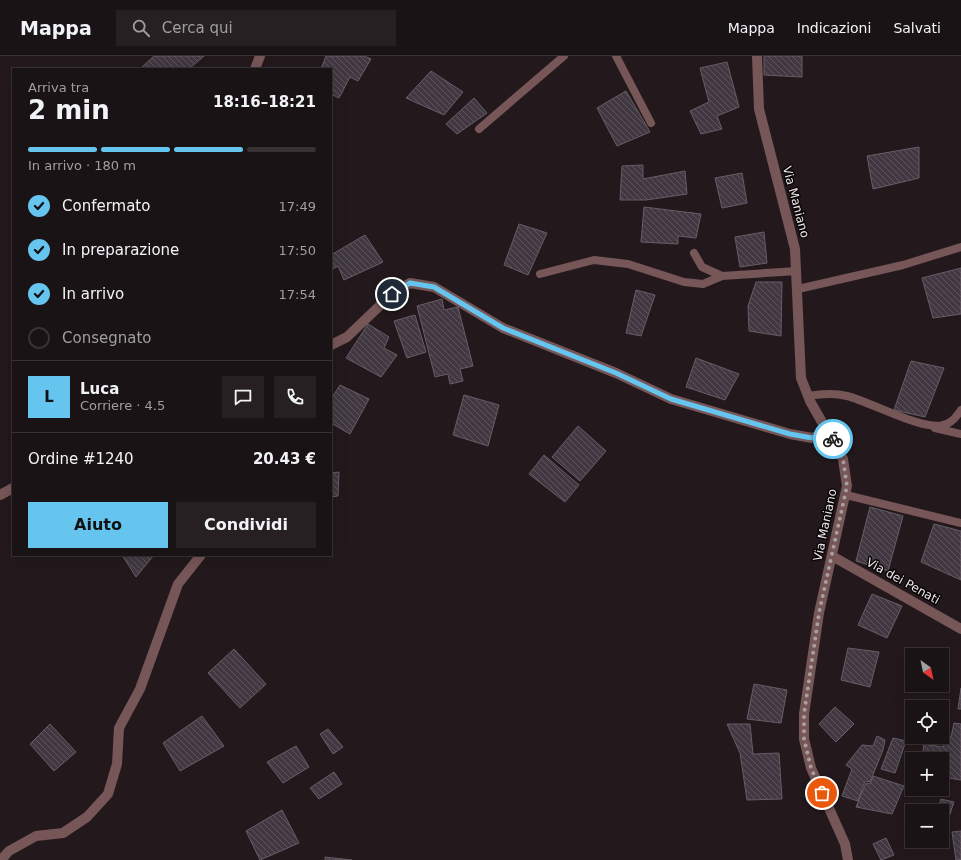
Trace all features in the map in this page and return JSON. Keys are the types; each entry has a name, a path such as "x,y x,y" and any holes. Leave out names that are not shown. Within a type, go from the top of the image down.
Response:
{"street":[{"path":"255,68 260,56"},
{"name":"Via Maniano","path":"757,56 759,109 795,249 801,378 808,396 829,431 843,459 847,486 819,613 804,714 804,739 811,768 845,844 848,860"},
{"path":"332,345 347,338 392,294 410,283 434,287 503,328 616,373 671,399 790,434 812,438 829,431"},
{"path":"0,496 12,489"},
{"path":"1,860 9,851 36,836 63,833 87,817 108,794 117,764 119,728 140,689 178,584 200,556"},
{"name":"Via dei Penati","path":"832,556 961,629"}],"lane":[{"path":"479,129 564,56"},
{"path":"616,56 651,123"},
{"path":"798,289 903,265 961,247"},
{"path":"694,253 702,267 722,276"},
{"path":"540,274 594,260 628,264 684,282 703,284 722,276 797,271"},
{"path":"808,396 819,394 847,396 926,426 961,434"},
{"path":"926,426 943,426 955,419 961,410"},
{"path":"846,494 961,523"}],"building":[{"path":"154,56 204,56 190,68 141,68"},
{"path":"326,56 364,56 371,59 358,81 350,77 339,98 332,94 332,68 321,68"},
{"path":"764,56 802,56 802,77 764,75"},
{"path":"727,62 739,107 717,116 722,129 701,134 690,111 709,102 700,68"},
{"path":"431,71 463,92 444,115 406,98"},
{"path":"626,91 650,132 617,146 597,108"},
{"path":"474,98 487,113 457,134 446,124"},
{"path":"919,147 919,178 873,189 867,156"},
{"path":"643,165 643,179 685,171 687,194 646,200 620,200 622,166"},
{"path":"742,173 747,203 722,208 715,178"},
{"path":"644,207 701,214 696,238 678,236 678,244 641,242"},
{"path":"519,224 547,233 528,275 504,265"},
{"path":"764,232 767,263 740,267 735,237"},
{"path":"365,235 383,262 344,280 338,266 332,269 332,254"},
{"path":"961,268 961,314 933,318 922,278"},
{"path":"756,282 782,282 781,336 749,331 748,306"},
{"path":"636,290 655,295 641,336 626,333"},
{"path":"442,299 444,310 458,307 473,366 460,369 463,381 450,384 448,374 435,377 417,306"},
{"path":"415,315 426,352 407,358 394,321"},
{"path":"368,324 389,337 384,348 397,355 381,377 346,358"},
{"path":"696,358 739,374 725,400 686,387"},
{"path":"911,361 944,368 925,417 894,410"},
{"path":"340,385 369,399 350,434 332,424 332,397"},
{"path":"464,395 499,405 488,446 453,435"},
{"path":"578,426 606,451 580,481 552,457"},
{"path":"544,455 579,485 565,502 529,474"},
{"path":"339,472 338,496 332,497 332,473"},
{"path":"870,507 903,516 888,571 856,561"},
{"path":"934,524 961,531 961,580 921,562"},
{"path":"123,556 153,556 136,577"},
{"path":"872,594 902,606 887,638 858,625"},
{"path":"848,648 879,652 870,687 841,680"},
{"path":"234,649 266,684 240,708 208,673"},
{"path":"754,684 787,690 781,723 747,719"},
{"path":"961,688 961,709 958,709"},
{"path":"835,707 854,724 836,742 819,724"},
{"path":"202,716 224,746 180,771 163,743"},
{"path":"954,723 961,724 961,780 949,778 949,752 923,752 924,744 943,747 944,744 949,744 949,737 951,737"},
{"path":"50,724 76,752 54,771 30,744"},
{"path":"727,724 750,724 753,754 779,753 782,799 747,800 740,753"},
{"path":"328,729 343,747 333,754 320,734"},
{"path":"877,736 885,740 883,750 870,782 865,781 858,801 842,796 852,769 846,765 862,745 873,746"},
{"path":"893,738 905,741 895,773 881,769"},
{"path":"296,746 309,767 283,783 267,762"},
{"path":"334,772 342,784 319,799 310,788"},
{"path":"873,776 904,786 892,814 856,807 866,783 870,784"},
{"path":"941,799 954,802 949,817 949,804 939,804"},
{"path":"282,810 299,843 260,860 246,831"},
{"path":"961,831 961,860 956,860 952,832"},
{"path":"886,838 894,855 881,860 873,844"},
{"path":"325,857 352,860 325,860"}],"way so far":[{"path":"822,793 811,768 804,739 804,714 819,613 847,486 843,459 833,439"}],"route":[{"path":"392,294 410,283 434,287 503,328 616,373 671,399 790,434 812,438 829,431 833,439"}]}
